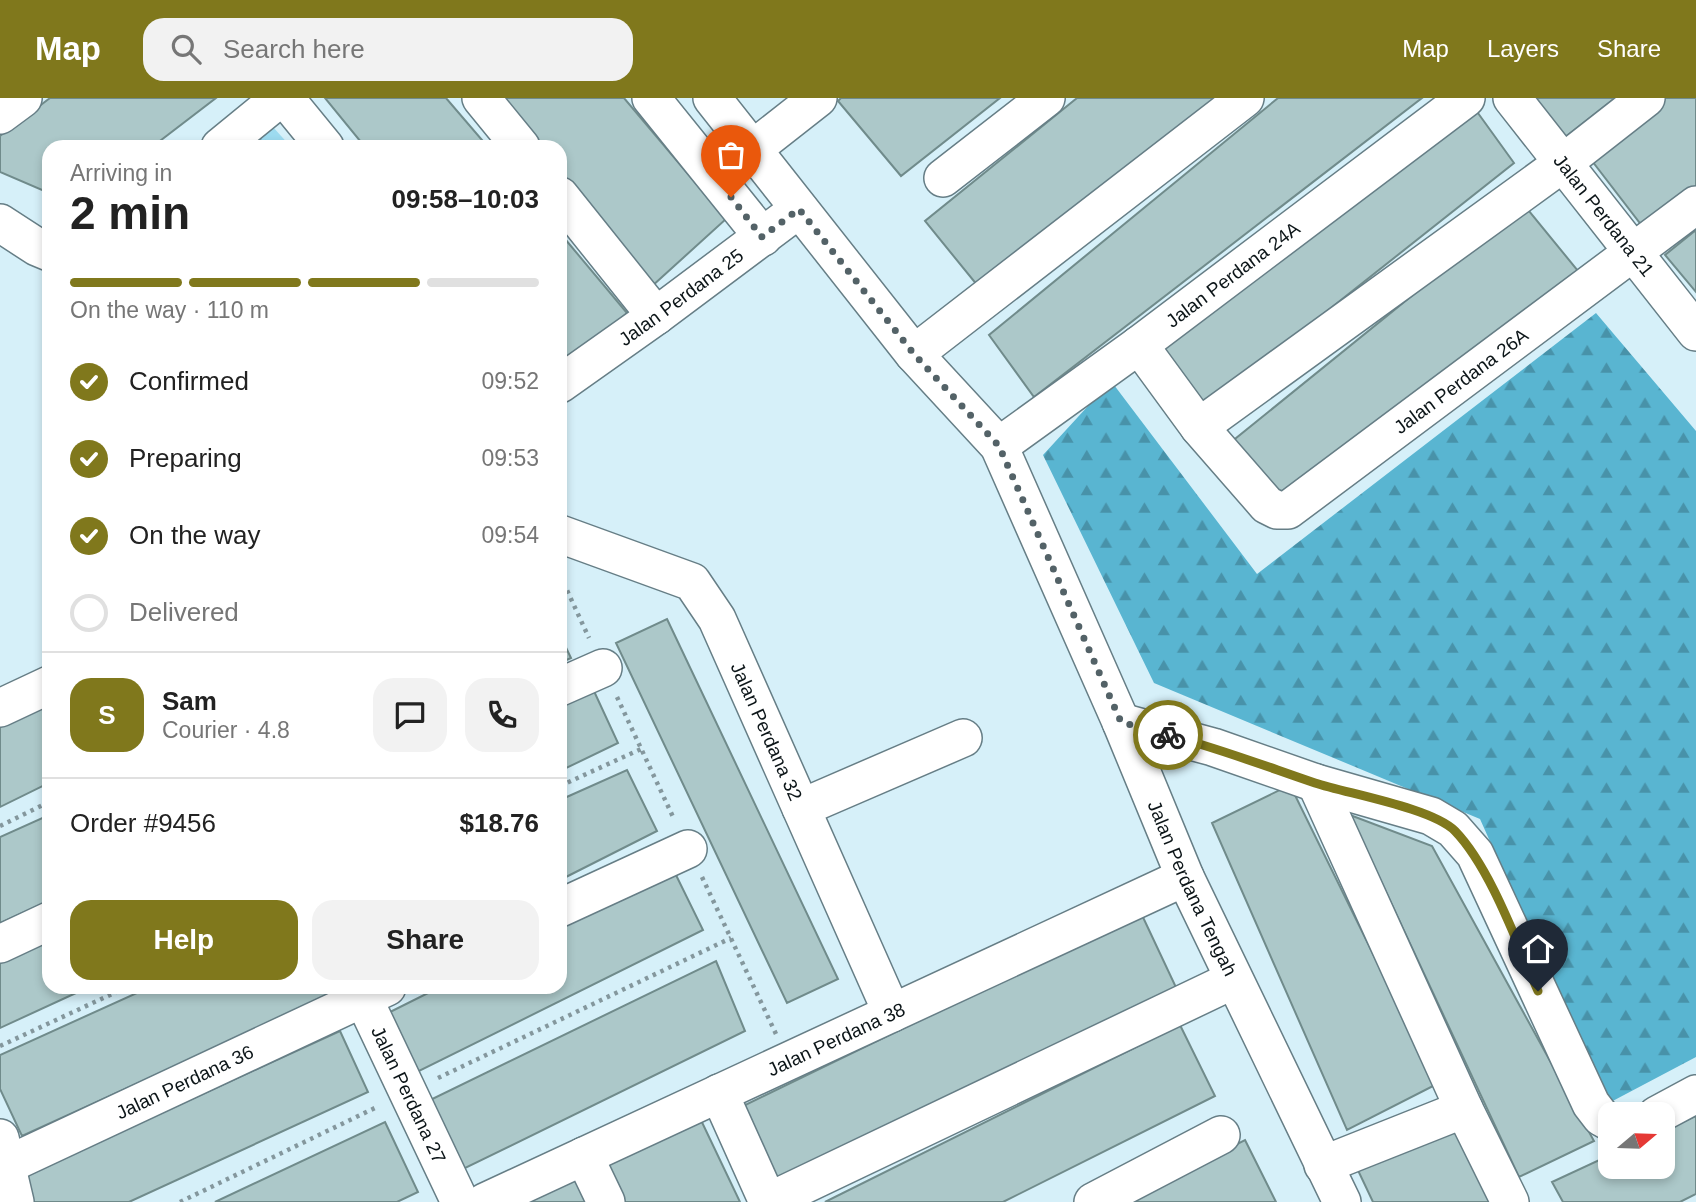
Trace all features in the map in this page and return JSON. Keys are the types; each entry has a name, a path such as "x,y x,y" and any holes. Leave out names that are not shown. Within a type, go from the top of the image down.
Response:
{"street":[{"path":"0,115 23,98"},
{"path":"229,140 280,98"},
{"path":"285,98 319,140"},
{"path":"481,98 515,140"},
{"path":"651,98 762,237"},
{"name":"Jalan Perdana Tengah","path":"712,98 914,354 999,446 1121,722 1185,877 1342,1202"},
{"path":"753,149 818,98"},
{"path":"943,178 1045,98"},
{"path":"914,354 1245,98"},
{"name":"Jalan Perdana 24A","path":"999,446 1139,345 1466,98"},
{"name":"Jalan Perdana 21","path":"1512,98 1695,328"},
{"path":"1139,345 1199,426 1563,163 1646,98"},
{"path":"567,205 656,316"},
{"name":"Jalan Perdana 26A","path":"1199,426 1267,505 1277,510 1288,510 1696,205"},
{"name":"Jalan Perdana 25","path":"567,379 799,209"},
{"path":"0,223 42,249"},
{"name":"Jalan Perdana 32","path":"567,537 692,582 717,619 892,1013"},
{"path":"567,684 603,668"},
{"path":"0,708 42,688"},
{"path":"1121,722 1213,747 1316,783 1431,816 1453,829 1475,854 1591,1104 1598,1112"},
{"path":"801,808 962,738"},
{"path":"1316,783 1464,1109 1510,1202"},
{"path":"567,905 688,849"},
{"name":"Jalan Perdana 38","path":"485,1202 1185,877"},
{"path":"0,944 42,924"},
{"path":"719,1093 768,1202 1233,980"},
{"name":"Jalan Perdana 36","path":"3,1152 363,994"},
{"name":"Jalan Perdana 27","path":"371,994 408,1093 460,1202"},
{"path":"1675,1105 1696,1094"},
{"path":"1324,1165 1464,1109"},
{"path":"1093,1202 1222,1135"},
{"path":"3,1152 15,1202"},
{"path":"584,1156 606,1202"}],"path":[{"path":"567,783 641,749"},
{"path":"0,826 42,805"},
{"path":"180,1202 730,938"},
{"path":"0,1046 112,994"}],"green space":[{"path":"273,127 285,140 256,140"},
{"path":"1596,313 1696,431 1696,1057 1606,1102 1480,819 1154,683 1043,455 1111,381 1257,574"}],"building":[{"path":"50,98 216,98 161,140 42,140 42,190 0,172 0,136"},
{"path":"325,98 446,98 482,140 359,140"},
{"path":"499,98 624,98 726,219 651,287 567,183 567,140 533,140"},
{"path":"841,98 1000,98 901,176 838,101"},
{"path":"1077,98 1227,98 982,291 925,221"},
{"path":"1278,98 1422,98 1034,397 989,335"},
{"path":"1534,98 1615,98 1564,138"},
{"path":"1664,98 1696,98 1696,191 1646,231 1589,157"},
{"path":"1470,102 1514,163 1202,410 1158,345"},
{"path":"1524,205 1583,277 1277,507 1230,443"},
{"path":"1696,230 1696,292 1665,255"},
{"path":"567,241 627,313 567,368"},
{"path":"667,619 838,979 787,1003 616,643"},
{"path":"593,689 618,743 567,768 567,701"},
{"path":"42,701 42,786 0,807 0,722"},
{"path":"627,770 657,831 567,876 567,797"},
{"path":"1290,785 1437,1084 1347,1130 1212,823"},
{"path":"1350,815 1432,846 1594,1141 1519,1177"},
{"path":"42,818 42,904 0,923 0,837"},
{"path":"674,871 703,930 413,1074 384,1015 426,994 567,994 567,924"},
{"path":"1141,913 1181,998 780,1193 739,1108"},
{"path":"42,937 42,994 74,994 0,1028 0,957"},
{"path":"716,961 745,1031 457,1172 422,1104"},
{"path":"135,994 329,996 22,1136 0,1089 0,1055"},
{"path":"1180,1025 1215,1096 1003,1202 825,1202"},
{"path":"340,1031 368,1092 129,1202 25,1202 15,1180"},
{"path":"699,1116 740,1202 621,1202 602,1162"},
{"path":"1696,1116 1696,1194 1680,1202 1563,1202 1552,1182 1598,1161 1598,1180 1675,1180 1675,1126"},
{"path":"1452,1121 1491,1202 1373,1202 1355,1164"},
{"path":"385,1122 418,1192 397,1202 215,1202"},
{"path":"1245,1140 1276,1202 1122,1202"},
{"path":"576,1165 593,1202 500,1202"}],"way so far":[{"path":"731,197 762,237 799,209 914,354 999,446 1121,722 1168,735"}],"route":[{"path":"1168,735 1213,747 1316,783 1431,816 1453,829 1475,854 1538,991"}]}
